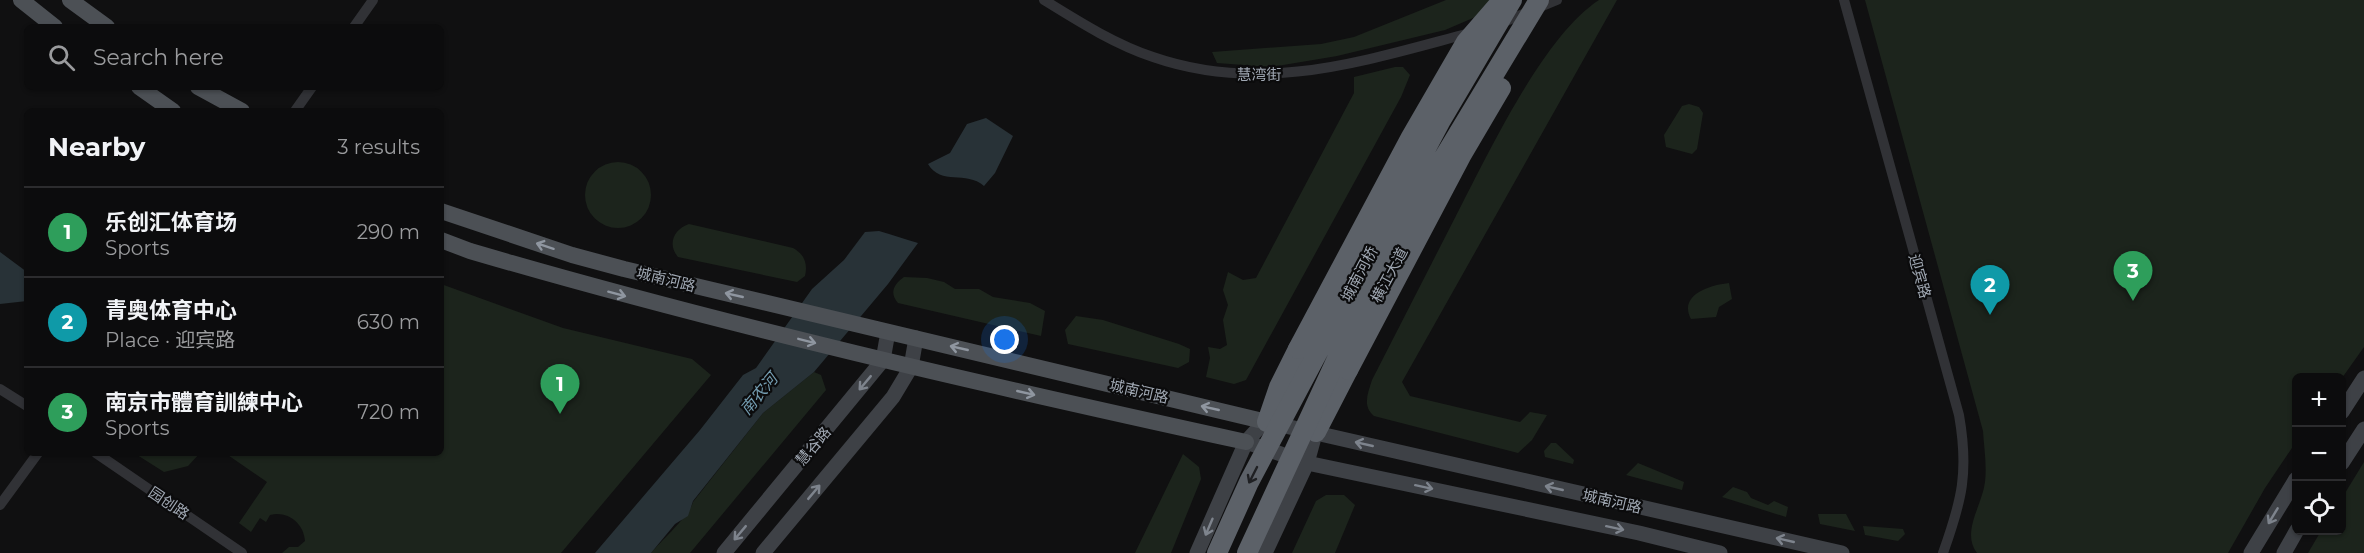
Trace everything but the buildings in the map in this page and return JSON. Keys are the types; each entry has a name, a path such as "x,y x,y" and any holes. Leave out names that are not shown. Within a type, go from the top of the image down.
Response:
{"highway":[{"path":"1266,422 1279,387 1298,349 1411,136 1466,42 1503,0"},
{"name":"城南河桥","path":"1217,553 1249,482 1440,122 1512,0"},
{"path":"1316,432 1461,156 1518,60 1540,3"},
{"name":"城南河桥","path":"1247,553 1355,320 1420,196 1540,3"}],"main road":[{"path":"21,0 51,24"},
{"path":"70,0 103,24"},
{"name":"横江大道","path":"1265,553 1307,463 1340,369 1401,252 1540,3"},
{"path":"1197,553 1246,442 1266,422 1288,390 1408,158 1484,30"},
{"path":"143,90 169,108"},
{"path":"204,90 236,108"},
{"name":"城南河路","path":"444,212 572,255 861,326 1266,422 1842,553"},
{"name":"城南河路","path":"444,241 470,251 598,288 911,367 1246,442 1307,463 1628,531 1720,553"},
{"path":"884,360 888,332"},
{"name":"慧谷路","path":"763,553 893,397 911,367 916,338"},
{"name":"慧谷路","path":"724,553 884,360"},
{"path":"2346,406 2364,378"},
{"path":"2346,457 2364,429"},
{"path":"2251,553 2295,481"},
{"path":"2284,553 2295,535"}],"street":[{"path":"356,24 373,0"},
{"name":"慧湾街","path":"1044,0 1090,28 1153,57 1228,74 1300,74 1342,66 1484,30 1540,3 1557,0"},
{"name":"迎宾路","path":"1844,0 1962,433 1963,487 1943,553"},
{"path":"297,108 310,90"},
{"path":"0,388 24,404"},
{"path":"0,505 36,456"},
{"name":"园创路","path":"100,456 242,553"}],"shaded area":[{"path":"1446,0 1515,0 1445,30 1337,56 1271,67 1217,63 1212,52 1321,44 1354,37"},
{"path":"1599,0 1617,0 1402,382 1410,396 1520,422 1530,412 1547,415 1532,440 1518,453 1374,416 1367,404 1372,380 1504,123 1559,38 1579,16"},
{"path":"1865,0 2364,0 2364,347 2346,373 2292,373 2292,448 2265,488 2228,553 1977,553 1971,536 1985,482 1983,431"},
{"path":"1403,67 1410,75 1401,97 1246,380 1234,384 1206,377 1210,358 1208,347 1220,349 1227,345 1223,320 1228,305 1223,290 1228,272 1243,280 1256,278 1354,93 1354,77"},
{"path":"1689,104 1699,107 1703,113 1697,149 1692,154 1666,147 1664,135 1682,106"},
{"path":"618,162 630,165 641,172 648,183 651,195 648,207 641,218 630,225 618,228 606,225 595,218 588,207 585,195 588,183 595,172 606,165"},
{"path":"689,224 793,248 804,259 805,276 797,282 678,257 673,247 674,238 679,229"},
{"path":"904,277 927,278 944,282 955,289 979,289 993,297 1030,303 1045,311 1041,336 898,303 893,292"},
{"path":"1729,283 1732,299 1719,307 1716,317 1691,319 1688,311 1692,298 1705,289"},
{"path":"444,285 563,328 692,359 711,375 561,553 282,553 289,547 298,547 305,541 302,529 294,519 282,514 270,515 266,522 260,518 251,532 239,523 267,482 229,456 444,456"},
{"path":"1076,316 1103,320 1179,344 1190,349 1189,362 1178,368 1068,344 1065,330"},
{"path":"814,372 821,375 826,390 690,553 651,553 681,520 763,413"},
{"path":"1551,443 1556,443 1574,460 1573,464 1545,457 1544,451"},
{"path":"1183,454 1199,467 1201,479 1171,553 1135,553"},
{"path":"139,456 197,456 188,466 164,472"},
{"path":"2364,462 2364,553 2308,553 2319,535 2346,535 2346,491"},
{"path":"1638,463 1684,482 1682,490 1626,475"},
{"path":"1733,487 1747,492 1751,498 1768,505 1774,501 1788,507 1786,517 1722,497"},
{"path":"1326,495 1344,495 1355,505 1335,553 1292,553 1316,501"},
{"path":"1818,514 1846,514 1855,531 1820,524"},
{"path":"1863,526 1903,529 1905,534 1898,541 1865,535"}],"water":[{"path":"986,118 1013,136 995,173 984,186 977,181 933,171 928,164 950,153 967,124"},
{"name":"南农河","path":"879,231 918,243 888,284 814,372 763,413 693,501 688,516 675,524 651,553 595,553 700,430 743,375 756,368 812,289 844,260 865,232"},
{"path":"0,252 24,270 24,301 0,304"}],"place":[{"name":"南京市體育訓練中心","path":"2133,301"},
{"name":"青奥体育中心","path":"1990,315"},
{"name":"乐创汇体育场","path":"560,414"}]}
